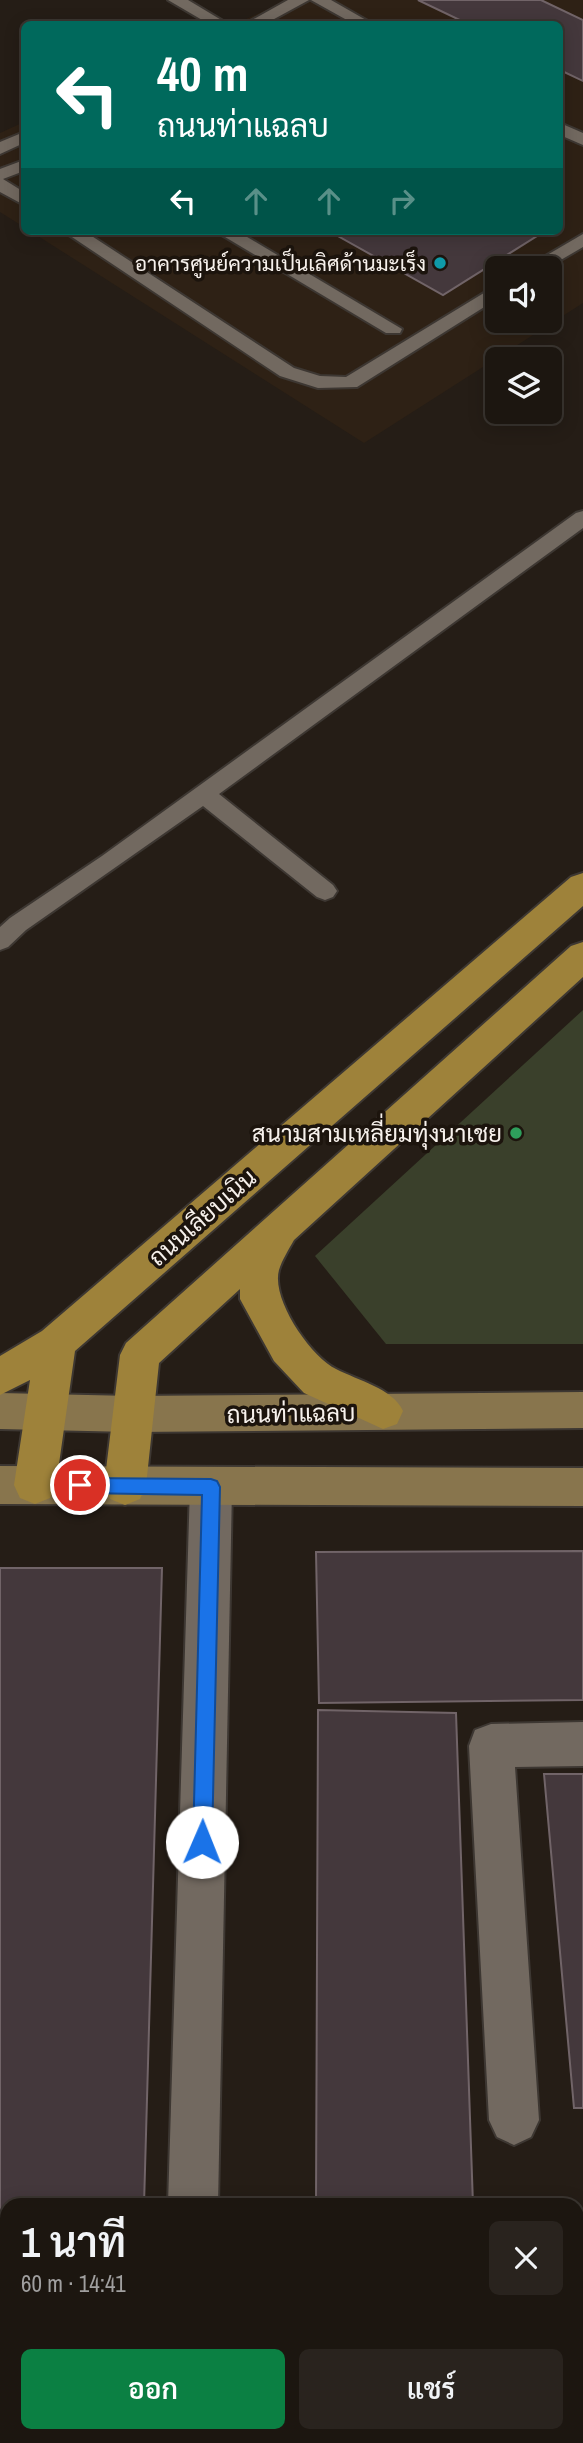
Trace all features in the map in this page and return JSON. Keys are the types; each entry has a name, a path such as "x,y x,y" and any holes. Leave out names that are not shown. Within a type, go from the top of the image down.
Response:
{"main road":[{"name":"ถนนเลียบเนิน","path":"0,1377 56,1343 583,886"},
{"path":"125,1486 131,1414 140,1354 583,956"},
{"path":"282,1226 258,1270 260,1299 288,1349 318,1380 383,1411"},
{"path":"56,1343 46,1412 18,1485 583,1487"},
{"name":"ถนนท่าแฉลบ","path":"0,1411 131,1414 583,1410"}],"street":[{"path":"193,2198 211,1487"},
{"path":"514,2120 491,1746 583,1744"}],"lane":[{"path":"176,0 214,21"},
{"path":"259,21 301,0"},
{"path":"319,0 359,21"},
{"path":"563,130 583,140"},
{"path":"0,149 21,138"},
{"path":"0,176 21,166"},
{"path":"0,184 21,198"},
{"path":"78,235 287,372 318,382 350,383 485,299"},
{"path":"231,235 393,329"},
{"path":"554,256 583,239"},
{"path":"0,941 18,924 110,862 583,518"},
{"path":"202,793 325,891"}],"shaded area":[{"path":"288,0 583,0 583,303 562,316 562,256 485,256 485,333 536,333 514,347 485,347 485,366 364,443 36,235 563,235 563,21 242,21"},
{"path":"21,123 21,225 0,212 0,133"}],"green space":[{"name":"สนามสามเหลี่ยมทุ่งนาเชย","path":"583,1010 583,1344 386,1344 315,1256"}],"building":[{"path":"418,0 541,0 583,20 583,81 563,71 563,21 462,21"},
{"name":"อาคารศูนย์ความเป็นเลิศด้านมะเร็ง","path":"336,235 539,235 505,256 485,256 485,269 443,295"},
{"path":"583,1551 583,1700 319,1703 316,1552"},
{"path":"0,1568 162,1568 144,2198 0,2198"},
{"path":"318,1710 456,1713 473,2198 316,2198"},
{"path":"544,1774 583,1774 583,2108 574,2108"}],"place":[{"name":"อาคารศูนย์ความเป็นเลิศด้านมะเร็ง","path":"440,263"},
{"name":"สนามสามเหลี่ยมทุ่งนาเชย","path":"516,1133"}],"route":[{"path":"80,1485 211,1487 202,1842"}]}
